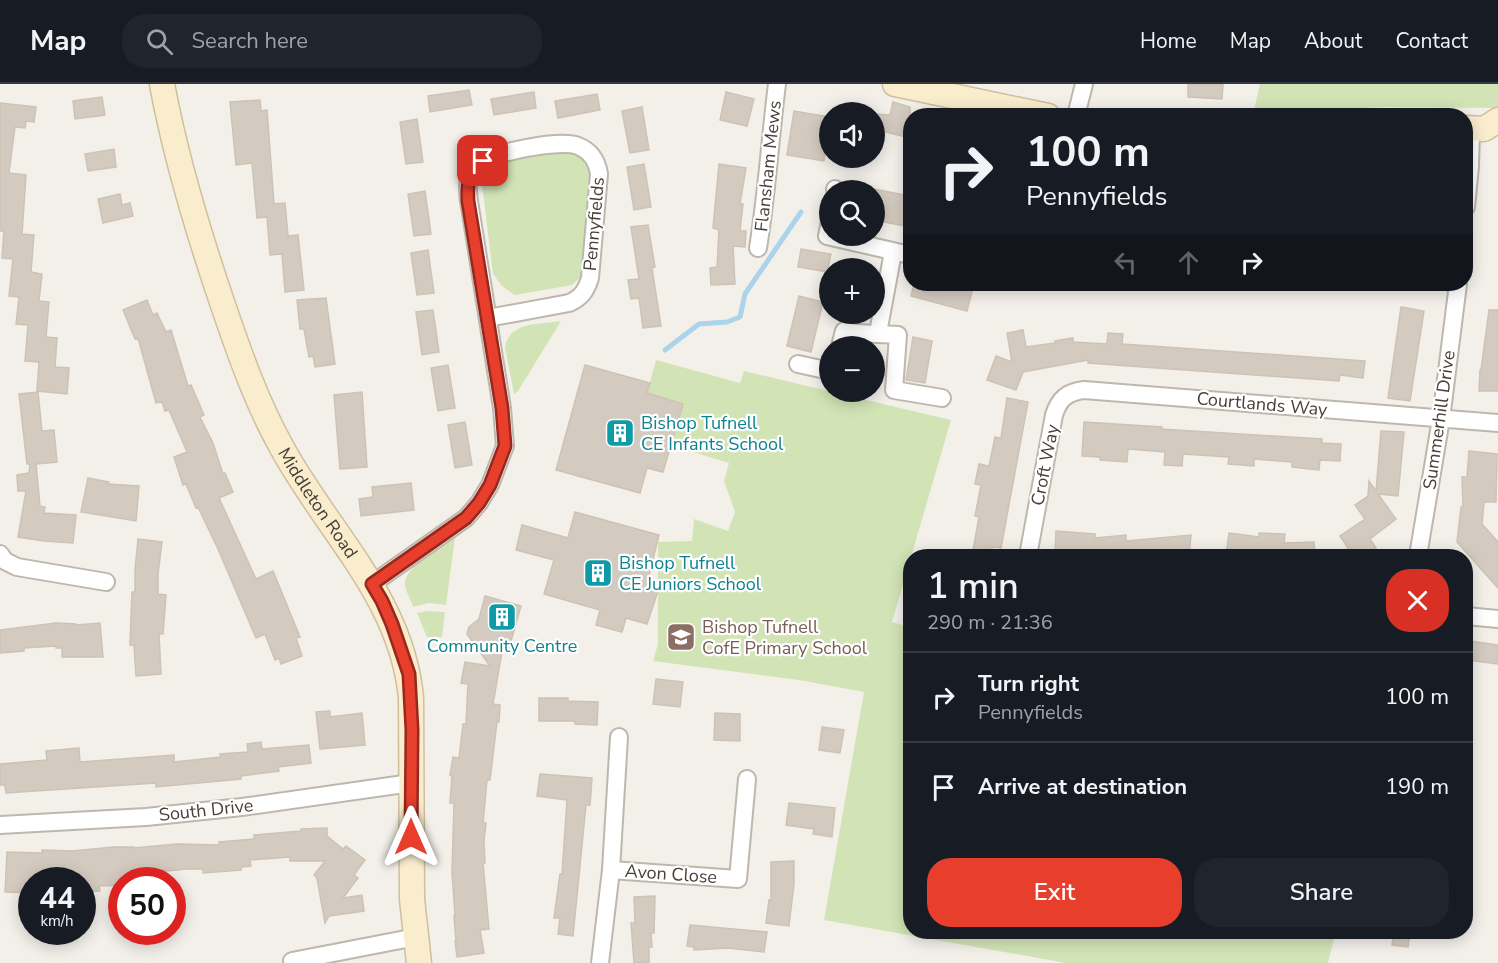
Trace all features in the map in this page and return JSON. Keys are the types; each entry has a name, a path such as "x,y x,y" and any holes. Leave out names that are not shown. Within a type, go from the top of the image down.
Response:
{"main road":[{"name":"Middleton Road","path":"162,84 182,170 208,263 254,391 281,447 382,601 409,674 412,730 412,899 419,963"},
{"path":"895,84 982,108"}],"street":[{"name":"Flansham Mews","path":"759,248 777,84"},
{"path":"1078,108 1084,84"},
{"path":"1473,157 1483,129"},
{"name":"Pennyfields","path":"372,584 466,518 490,485 505,446 488,318 468,201 467,187 470,175 483,161 494,155 566,143 576,144 585,149 597,163 600,174 590,278 586,289 579,299 569,303 488,318"},
{"path":"868,246 903,254"},
{"path":"878,333 893,252"},
{"name":"Summerhill Drive","path":"1419,549 1441,419 1457,291"},
{"path":"843,336 844,331 862,335 878,333 898,335 894,390 942,398"},
{"path":"798,364 819,369"},
{"name":"Courtlands Way","path":"1084,390 1498,423"},
{"name":"Croft Way","path":"1029,549 1058,404 1065,395 1084,390"},
{"path":"0,554 5,561 17,567 106,582"},
{"path":"1473,617 1498,619"},
{"path":"600,963 611,870 619,737"},
{"name":"Avon Close","path":"611,870 738,879 747,779"},
{"name":"South Drive","path":"0,825 146,817 242,807 411,783"},
{"path":"292,961 416,937"}],"green space":[{"path":"1260,84 1498,84 1498,108 1254,108"},
{"path":"567,150 586,158 592,171 585,267 580,278 572,285 515,295 502,286 493,274 482,184 491,165 500,160"},
{"path":"561,321 514,394 505,347 508,339 519,328"},
{"path":"656,360 740,383 744,371 819,389 819,402 875,402 951,420 913,549 903,549 903,584 892,622 903,625 903,934 824,920 864,692 799,680 653,661 658,644 658,542 692,541 694,519 728,531 735,512 724,481 729,463 670,445 682,404 647,393"},
{"path":"455,537 446,605 429,603 413,607 405,585 410,571 424,558"},
{"path":"445,612 442,637 427,637 417,613"},
{"path":"931,939 1334,939 1328,963 1066,963"}],"building":[{"path":"1188,84 1223,84 1222,99 1188,97"},
{"path":"469,90 472,105 430,112 428,96"},
{"path":"534,92 536,108 494,115 491,99"},
{"path":"726,92 754,99 747,126 720,120"},
{"path":"597,94 600,110 558,118 555,101"},
{"path":"102,97 105,115 75,119 73,101"},
{"path":"260,100 261,111 267,110 274,204 285,203 288,236 298,235 304,290 285,292 282,254 270,255 267,217 257,218 252,163 236,165 230,102"},
{"path":"893,102 910,107 903,108 903,136 885,132 885,115 890,115"},
{"path":"0,103 36,107 34,122 26,121 25,128 15,127 9,173 26,175 22,234 34,235 31,272 42,274 39,301 49,302 46,337 57,338 55,367 69,368 67,394 37,391 39,362 25,361 28,325 16,324 19,297 9,296 13,259 2,258 4,231 0,231"},
{"path":"642,107 649,150 630,153 622,111"},
{"path":"794,111 819,115 819,160 787,155"},
{"path":"417,119 423,162 406,164 400,122"},
{"path":"114,149 116,167 88,171 85,154"},
{"path":"644,164 651,207 634,210 627,167"},
{"path":"719,164 746,168 740,204 743,204 740,231 746,231 745,247 733,246 735,284 711,285 710,268 717,267 719,230 713,228"},
{"path":"425,191 431,234 414,236 408,194"},
{"path":"885,191 903,195 903,226 885,222"},
{"path":"120,194 122,205 130,203 133,216 103,223 98,199"},
{"path":"648,225 661,326 643,328 639,298 631,299 628,280 639,279 631,227"},
{"path":"801,249 831,254 830,258 819,258 819,271 798,267"},
{"path":"428,250 434,293 417,295 411,253"},
{"path":"912,291 972,291 967,311 911,296"},
{"path":"799,296 819,301 819,319 811,352 787,346"},
{"path":"326,298 335,364 315,367 313,356 309,357 304,329 300,329 297,300"},
{"path":"147,300 153,315 157,313 166,332 171,330 188,386 191,385 204,415 200,417 213,443 223,474 225,473 233,492 219,498 256,579 273,571 300,637 296,638 302,656 281,664 279,658 275,660 265,634 256,638 198,507 196,508 186,484 183,485 174,457 187,452 169,410 165,411 162,402 156,403 138,338 135,339 123,310"},
{"path":"1401,307 1424,311 1410,401 1388,398"},
{"path":"433,310 439,352 422,355 416,312"},
{"path":"1489,310 1498,310 1498,391 1479,391 1480,370"},
{"path":"1023,330 1026,347 1073,338 1073,342 1107,344 1108,333 1123,334 1122,344 1365,361 1363,378 1340,375 1339,381 1088,363 1088,360 1023,372 1016,390 987,380 996,356 1012,362 1007,333"},
{"path":"913,337 932,341 925,383 906,380"},
{"path":"448,365 455,408 438,411 431,368"},
{"name":"Bishop Tufnell CE Infants School","path":"585,365 650,383 647,393 683,404 663,472 647,468 640,493 556,470"},
{"path":"38,392 42,431 54,430 57,462 36,464 40,506 45,507 44,513 76,515 73,543 18,537 26,491 18,491 17,475 29,473 30,464 27,464 19,394"},
{"path":"362,392 367,467 340,469 334,395"},
{"path":"1007,398 1028,402 1001,548 973,549 979,517 975,516 981,485 975,484 979,464 989,466 995,437 1001,438"},
{"path":"465,422 472,465 455,468 448,425"},
{"path":"1084,422 1322,439 1322,443 1341,444 1340,461 1320,460 1319,470 1292,467 1292,462 1254,459 1254,466 1228,464 1229,457 1183,454 1182,466 1164,465 1165,452 1128,449 1127,462 1100,460 1100,457 1082,456"},
{"path":"1381,431 1404,432 1398,496 1378,494 1396,519 1370,539 1376,548 1348,549 1340,536 1365,519 1355,505 1368,496 1369,481 1376,491"},
{"path":"1469,451 1497,454 1496,502 1484,502 1482,524 1498,542 1498,588 1473,560 1473,549 1463,549 1457,542 1461,507 1463,507 1462,477 1467,477"},
{"path":"88,478 109,482 108,484 139,486 136,521 81,512"},
{"path":"411,483 414,510 361,516 359,499 373,497 372,487"},
{"name":"Bishop Tufnell CE Juniors School","path":"575,512 659,535 646,588 658,591 647,624 626,618 622,632 596,625 600,610 544,594 554,560 516,550 522,525 568,538"},
{"path":"1056,531 1095,534 1095,538 1126,535 1126,541 1191,535 1190,549 1055,549"},
{"path":"1229,533 1259,537 1259,533 1285,534 1284,543 1314,542 1314,549 1227,549"},
{"path":"138,539 162,542 158,594 166,595 163,634 159,634 161,674 136,676 134,645 130,645 132,592 135,592"},
{"path":"485,596 521,606 509,648 503,646 493,704 500,705 499,722 497,722 490,780 487,780 483,823 486,823 485,863 483,863 489,929 480,930 484,953 457,957 452,872 454,803 450,803 452,776 450,775 453,757 459,758 463,724 466,724 468,684 461,683 465,662 490,666 467,634 469,627 479,619"},
{"path":"56,623 76,625 100,623 103,657 62,657 62,648 56,648 56,646 24,648 24,651 0,653 0,630"},
{"path":"1473,641 1498,645 1498,664 1473,661"},
{"path":"656,679 683,682 680,707 653,704"},
{"path":"539,698 568,698 568,701 598,702 597,725 575,724 575,721 539,721"},
{"path":"330,711 330,717 362,713 365,745 320,749 316,712"},
{"path":"715,713 740,714 740,741 714,740"},
{"path":"822,727 844,730 840,753 819,750"},
{"path":"261,742 262,749 309,745 311,763 278,767 279,771 241,776 241,779 156,787 156,783 6,793 5,785 0,785 0,764 47,760 46,751 79,748 80,762 174,755 174,762 248,752 247,744"},
{"path":"540,774 592,778 590,805 586,805 573,936 558,934 560,918 554,918 560,874 562,874 567,800 537,796"},
{"path":"789,803 835,808 832,837 813,834 814,829 786,825"},
{"path":"327,828 327,836 343,849 346,846 365,860 354,875 358,878 343,898 362,895 364,911 329,916 325,923 317,878 314,875 325,861 290,861 290,857 250,860 251,866 241,867 241,870 203,873 203,869 186,869 186,867 108,867 108,886 99,886 100,891 96,891 96,867 18,867 18,892 5,892 7,852 42,853 42,850 72,851 177,844 219,845 219,842 254,839 254,835 301,831 301,829"},
{"path":"794,861 789,926 766,923 769,900 771,901 771,862"},
{"path":"655,896 654,933 651,933 652,947 649,947 649,963 634,963 631,923 635,923 634,897"},
{"path":"690,925 767,932 764,952 728,948 694,950 694,947 687,946"},
{"path":"1393,939 1409,939 1408,947 1392,945"}],"waterway":[{"path":"665,350 699,324 727,322 740,317 745,294 801,212"}],"place":[{"name":"Bishop Tufnell CE Infants School","path":"620,433"},
{"name":"Bishop Tufnell CE Juniors School","path":"598,573"},
{"name":"Community Centre","path":"502,617"},
{"name":"Bishop Tufnell CofE Primary School","path":"681,637"}],"route":[{"path":"411,837 412,730 409,674 392,624 372,584 466,518 490,485 505,446 502,408 468,201 467,187 470,175 483,161"}]}
